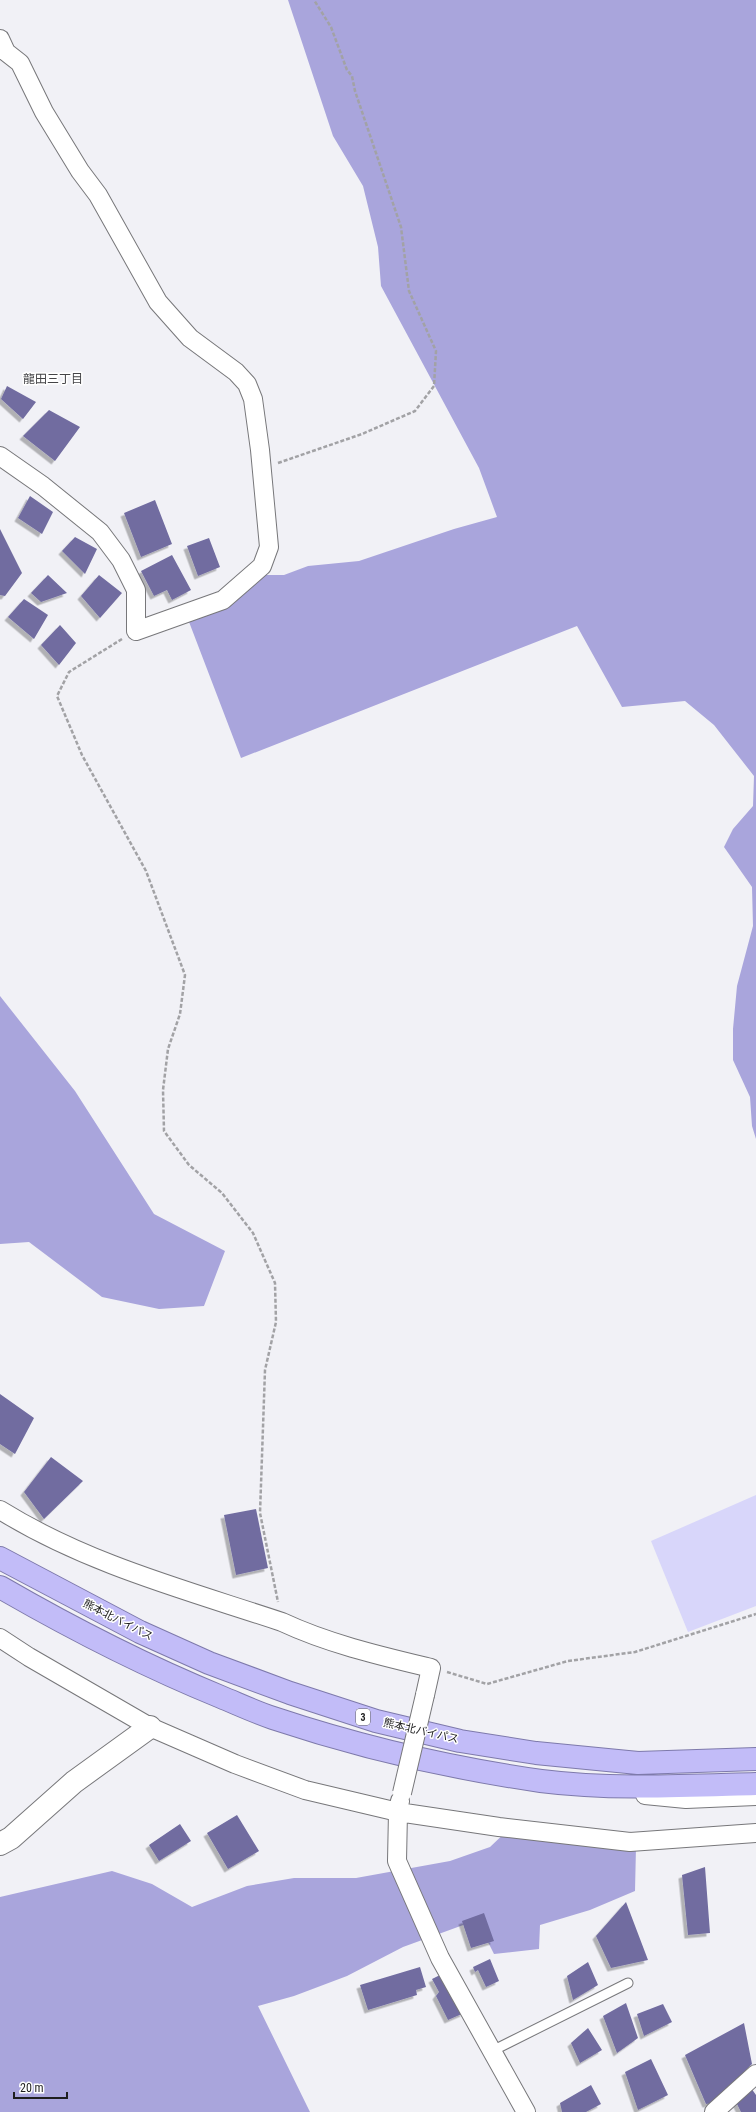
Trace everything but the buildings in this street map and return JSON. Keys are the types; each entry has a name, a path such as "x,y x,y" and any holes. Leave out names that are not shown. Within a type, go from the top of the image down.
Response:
{"highway":[{"name":"熊本北バイパス","path":"0,1558 140,1632 209,1664 290,1693 376,1721 460,1740 536,1753 638,1763 756,1759"},
{"name":"3","path":"0,1587 124,1653 189,1684 272,1718 388,1751 494,1773 571,1784 660,1787 756,1784"}],"street":[{"path":"0,38 6,52 20,62 44,112 80,171 98,195 158,302 190,338 236,372 247,384 253,398 262,468 269,547 262,566 223,600 136,631 136,590 121,560 100,532 43,486 0,456"},
{"path":"0,1510 81,1553 152,1579 282,1622 302,1631 377,1654 432,1668 398,1812 397,1861 440,1958 526,2112"},
{"path":"0,1638 29,1657 150,1727 235,1764 305,1790 398,1812 499,1827 630,1842 756,1833"},
{"path":"0,1844 11,1838 74,1782 150,1727"},
{"path":"694,1762 756,1754"},
{"path":"571,1784 627,1794 686,1799 756,1796"},
{"path":"714,2112 756,2074"}],"lane":[{"path":"492,2051 628,1983"}],"path":[{"path":"262,468 362,434 415,411 434,386 436,351 409,291 401,227 355,91 352,76 347,70 331,27 314,0"},
{"path":"136,631 69,672 57,696 82,755 146,871 185,975 180,1014 168,1049 162,1090 164,1131 189,1165 222,1193 253,1233 275,1283 276,1322 265,1370 260,1514 282,1622"},
{"path":"432,1668 487,1684 568,1661 635,1652 756,1614"}],"shaded area":[{"path":"288,0 756,0 756,1139 752,1126 750,1097 733,1060 733,1029 737,986 753,926 752,887 724,847 733,829 753,806 754,776 714,725 685,701 622,707 577,626 241,758 186,614 251,575 284,575 308,566 359,561 454,529 497,517 479,468 381,286 378,247 363,186 333,136"},
{"path":"0,996 75,1091 154,1214 225,1251 204,1306 159,1309 102,1297 29,1242 0,1244"},
{"path":"756,1495 756,1606 688,1632 651,1541"},
{"path":"510,1828 636,1847 635,1891 590,1910 540,1925 539,1949 494,1954 477,1920 403,1947 347,1976 294,1996 258,2006 310,2112 0,2112 0,1897 112,1871 152,1884 192,1907 247,1886 294,1878 356,1878 450,1861 490,1847"}],"district":[{"name":"龍田三丁目","path":"53,379"}]}
